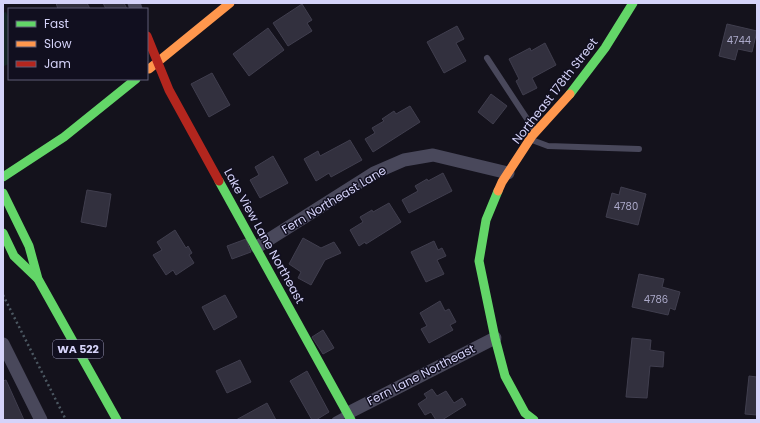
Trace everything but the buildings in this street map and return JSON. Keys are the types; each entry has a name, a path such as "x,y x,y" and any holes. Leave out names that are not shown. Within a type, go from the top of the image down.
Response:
{"street":[{"path":"148,69 230,3"},
{"name":"Northeast 178th Street","path":"534,420 525,413 505,376 495,338 479,261 486,220 502,182 533,136 573,90 605,48 633,3"},
{"name":"Lake View Lane Northeast","path":"148,39 169,90 350,416"},
{"path":"3,177 64,136 135,80"},
{"name":"Fern Northeast Lane","path":"257,248 374,173 404,160 433,155 508,173"},
{"name":"WA 522","path":"3,194 29,246 38,279 118,420"},
{"name":"WA 522","path":"3,233 14,256 38,279"},
{"name":"Fern Lane Northeast","path":"350,416 495,338"},
{"path":"3,344 41,420"}],"lane":[{"path":"487,58 511,92 533,136 548,146 639,148"},
{"path":"335,420 350,416"}],"path":[{"path":"3,295 66,420"}],"shaded area":[{"path":"6,12 8,17 8,64 4,66 3,63 3,13"}],"traffic: fast":[{"path":"570,94 605,48 633,3"},
{"path":"3,177 64,137 135,80"},
{"path":"219,181 351,420"},
{"path":"498,191 486,220 479,261 495,338 505,376 525,413 534,420"},
{"path":"3,193 29,246 38,279 117,420"},
{"path":"3,233 14,256 37,278"}],"traffic: slow":[{"path":"149,69 230,3"},
{"path":"498,191 502,182 532,136 570,94"}],"traffic: jam":[{"path":"148,38 169,90 219,181"}]}
